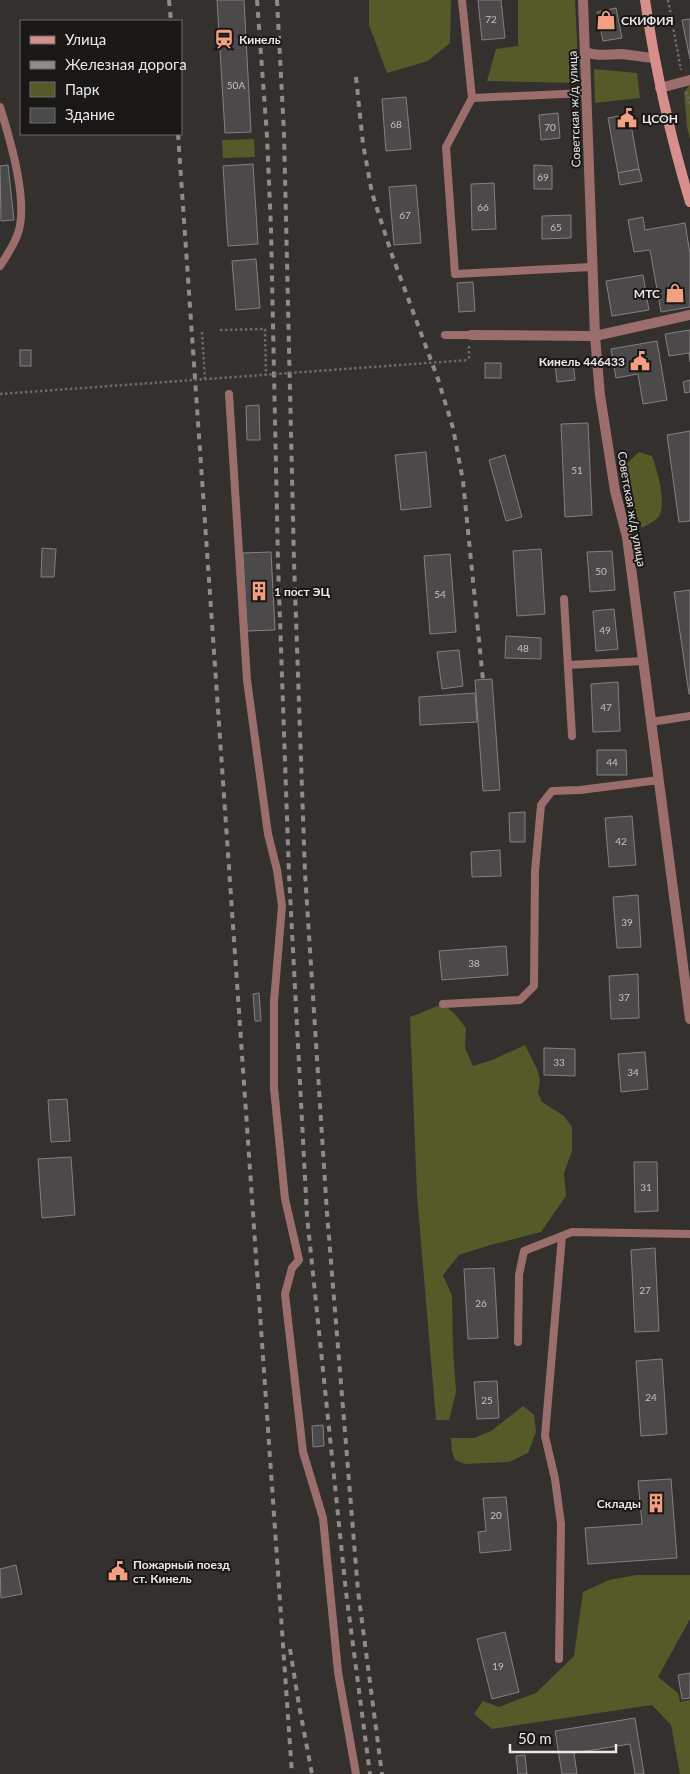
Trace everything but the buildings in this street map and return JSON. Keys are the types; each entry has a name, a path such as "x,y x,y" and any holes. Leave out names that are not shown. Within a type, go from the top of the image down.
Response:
{"main road":[{"path":"645,0 660,88 690,202"}],"street":[{"name":"Советская ж/д улица","path":"583,0 592,267 600,395 615,492 627,537 690,1019"},
{"path":"585,52 595,55 608,56 620,54 654,58"},
{"path":"660,88 687,81"},
{"path":"470,339 595,336 690,315"}],"lane":[{"path":"462,0 472,98 446,147 455,274 592,267"},
{"path":"472,98 586,93"},
{"path":"0,107 12,148 22,205 18,235 0,266"},
{"path":"445,335 470,339"},
{"path":"229,394 247,680 268,834 277,870 282,906 274,1001 274,1088 285,1199 299,1260 292,1268 285,1294 303,1452 323,1518 338,1672 356,1774"},
{"path":"564,599 572,736"},
{"path":"568,665 643,661"},
{"path":"651,722 690,716"},
{"path":"442,1004 520,1000 534,986 535,871 541,805 552,791 580,790 658,780"},
{"path":"518,1342 519,1275 524,1251 572,1232 690,1234"},
{"path":"559,1659 561,1524 555,1479 545,1436 562,1236"}],"path":[{"path":"668,0 687,81 690,104"},
{"path":"220,330 265,329 266,375"},
{"path":"202,332 205,380"},
{"path":"0,394 469,360 470,339"}],"green space":[{"path":"369,0 451,0 450,43 428,61 387,73 369,25"},
{"path":"518,0 575,0 579,83 487,81 496,49 518,46"},
{"path":"594,69 637,73 640,98 595,103"},
{"path":"690,85 690,139 684,92"},
{"path":"254,139 255,157 223,158 222,140"},
{"path":"639,452 652,456 662,495 661,511 658,518 642,528 629,499 620,470"},
{"path":"443,1004 454,1013 466,1028 465,1048 473,1066 492,1060 525,1045 537,1069 540,1080 538,1093 542,1102 564,1116 572,1127 572,1151 564,1173 566,1196 541,1232 459,1255 443,1275 452,1296 456,1392 449,1420 436,1420 417,1195 410,1017"},
{"path":"523,1406 534,1415 536,1432 528,1453 509,1462 465,1464 455,1460 452,1452 451,1438 474,1438 491,1431"},
{"path":"636,1575 690,1575 690,1619 658,1677 678,1693 680,1702 690,1700 690,1774 680,1774 671,1725 652,1705 492,1729 474,1714 483,1701 499,1707 536,1693 574,1656 583,1592 609,1580"}],"railway":[{"path":"169,0 171,20"},
{"path":"257,0 267,136 271,229 278,563 289,874 307,1216 346,1592 370,1774"},
{"path":"277,0 284,133 294,562 305,873 327,1213 358,1591 382,1774"},
{"path":"356,77 363,144 372,193 392,255 438,379 453,428 463,481 483,680"},
{"path":"178,135 292,1774"},
{"path":"290,1649 312,1774"}],"place":[{"name":"СКИФИЯ","path":"606,20"},
{"name":"Кинель","path":"224,39"},
{"name":"ЦСОН","path":"627,118"},
{"name":"МТС","path":"675,293"},
{"name":"Кинель 446433","path":"640,361"},
{"name":"1 пост ЭЦ","path":"259,591"},
{"name":"Склады","path":"656,1503"},
{"name":"Пожарный поезд ст. Кинель","path":"118,1571"}]}
